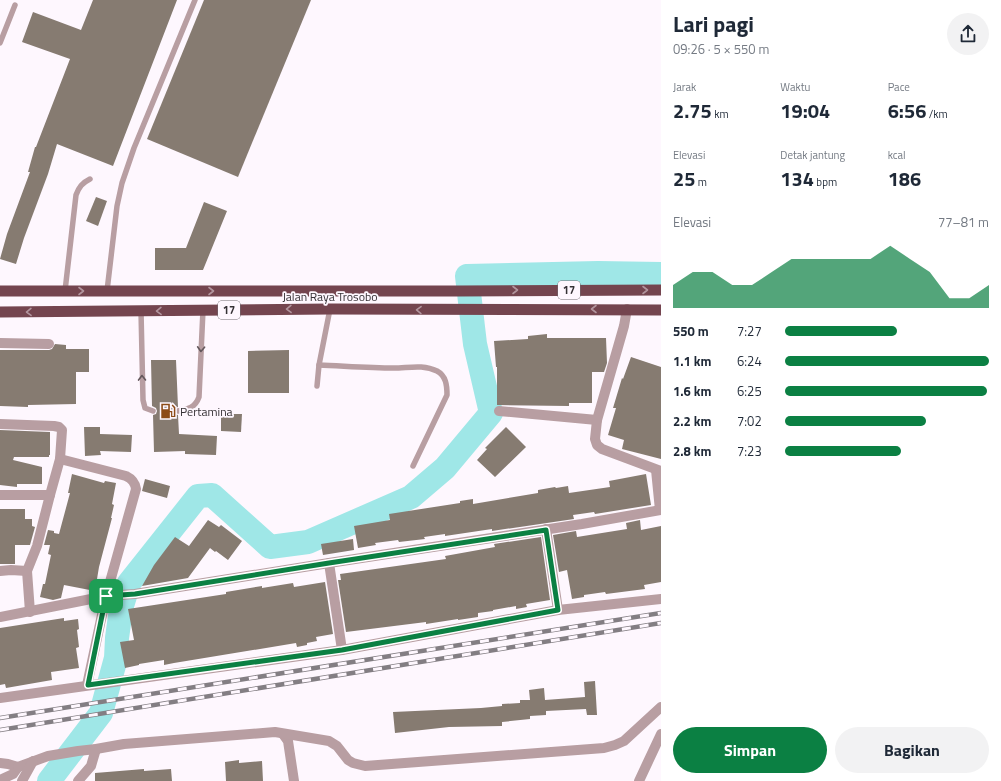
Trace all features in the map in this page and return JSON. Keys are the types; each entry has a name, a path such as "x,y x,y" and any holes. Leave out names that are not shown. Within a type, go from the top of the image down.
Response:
{"highway":[{"name":"Jalan Raya Trosobo","path":"0,291 661,290"},
{"name":"Jalan Raya Trosobo","path":"0,312 330,309 661,310"}],"street":[{"path":"0,618 106,596 135,594 546,530 660,510 658,471 602,449 597,445 595,439 597,420 624,326 627,309"},
{"path":"0,343 49,344"},
{"path":"499,411 597,420"},
{"path":"0,424 54,426 59,427 62,430 60,459 38,546 27,571 30,612"},
{"path":"60,459 126,476 131,478 136,489 106,596 88,685"},
{"path":"0,495 50,495"},
{"path":"546,530 558,610"},
{"path":"329,563 342,650"},
{"path":"0,571 27,571"},
{"path":"0,698 342,650 558,610 661,599"},
{"path":"0,780 13,774 18,767 33,761 48,756 78,750 96,750 124,744 275,732 329,741 337,746 348,760 365,766 604,748 624,741 661,707"},
{"path":"283,734 288,742 294,781"},
{"path":"639,781 661,734"},
{"path":"78,781 91,766 96,750"},
{"path":"22,781 33,761"},
{"path":"0,764 8,764 18,767"}],"lane":[{"path":"107,291 117,206 122,183 134,148 195,0"},
{"path":"0,43 15,5"},
{"path":"65,291 76,195 79,187 85,181 90,179"},
{"path":"317,386 319,365 330,309"},
{"path":"178,411 192,407 197,402 199,397 203,310"},
{"path":"141,311 142,400 146,408 153,411"},
{"path":"319,365 395,368 424,367 437,371 444,376 447,385 447,395 413,466"}],"building":[{"path":"93,0 177,0 113,166 57,144 16,264 0,259 7,234 30,172 28,172 35,147 70,59 22,42 33,12 81,30"},
{"path":"204,0 311,0 238,177 147,139"},
{"path":"96,197 107,201 98,226 86,221"},
{"path":"204,202 227,211 203,270 155,270 155,248 186,248"},
{"path":"547,334 547,338 606,338 607,363 604,372 592,372 592,403 569,403 569,406 497,405 497,367 494,341 528,339 528,336"},
{"path":"55,344 66,345 66,349 89,349 89,372 76,372 76,404 28,405 28,407 0,406 0,350 49,350 52,349"},
{"path":"289,350 289,393 248,393 248,351"},
{"path":"631,357 661,367 661,459 622,449 624,440 608,435 616,408 613,408 622,378 623,379"},
{"path":"151,360 176,360 178,407 175,408 174,411 175,414 178,415 179,434 217,436 216,455 185,454 185,451 154,452 153,415 156,414 157,411 156,408 152,406"},
{"path":"221,414 242,414 241,432 221,431"},
{"path":"84,427 100,427 100,434 132,435 131,452 100,451 101,455 85,456"},
{"path":"506,427 526,447 495,477 477,460 487,449 485,448"},
{"path":"0,430 50,432 49,457 14,457 13,460 42,467 42,484 17,484 17,487 0,485"},
{"path":"72,474 104,483 105,481 116,483 112,504 114,505 99,567 95,591 64,585 61,598 53,600 40,597 43,584 45,584 51,555 48,554 50,545 44,545 48,530 59,534 70,493 68,493"},
{"path":"646,474 651,505 595,514 594,512 573,515 574,519 492,531 492,529 445,536 445,534 424,537 425,539 375,543 376,545 358,548 354,526 390,520 389,514 460,503 460,501 473,499 473,504 538,493 538,490 555,487 568,486 569,493 610,487 609,481"},
{"path":"145,479 170,486 167,498 142,491"},
{"path":"0,509 25,509 25,519 32,519 32,526 35,527 30,545 15,545 15,564 0,564"},
{"path":"208,520 219,527 221,525 242,541 228,560 210,548 188,578 142,586 154,565 175,537 189,546"},
{"path":"640,520 641,530 661,526 661,582 644,585 645,589 606,594 605,592 584,595 584,597 572,599 567,570 559,572 553,535 576,531 577,537 627,529 626,523"},
{"path":"541,537 550,600 526,604 527,607 516,609 516,606 478,613 478,617 346,632 338,580 341,580 340,574 446,559 445,556 495,547 494,544"},
{"path":"353,539 354,550 323,555 321,544"},
{"path":"325,582 333,634 316,637 317,641 297,647 296,643 164,665 164,660 125,668 120,642 134,640 128,609 226,594 226,592 262,586 262,588 293,583 294,587"},
{"path":"64,618 64,621 78,619 79,629 77,630 79,647 76,648 79,668 51,672 52,680 6,688 5,684 0,685 0,628"},
{"path":"595,681 597,715 587,715 586,709 546,711 546,715 530,716 530,719 502,722 502,726 449,727 395,733 393,712 502,706 502,704 520,703 520,700 530,700 529,690 544,688 545,700 585,697 584,682"},
{"path":"239,760 239,763 262,761 263,781 226,781 225,762"},
{"path":"144,769 144,771 171,769 172,781 95,781 95,773"}],"waterway":[{"path":"49,781 101,713 116,658 121,609 129,583 198,496 212,495 270,547 308,542 411,497 445,468 491,413 475,344 467,276 598,273 661,274"}],"railway":[{"path":"0,718 661,613"},
{"path":"0,730 661,623"}],"place":[{"name":"Pertamina","path":"168,411"}],"route":[{"path":"546,530 558,610 342,650 88,685 106,596 135,594 546,530"}]}
